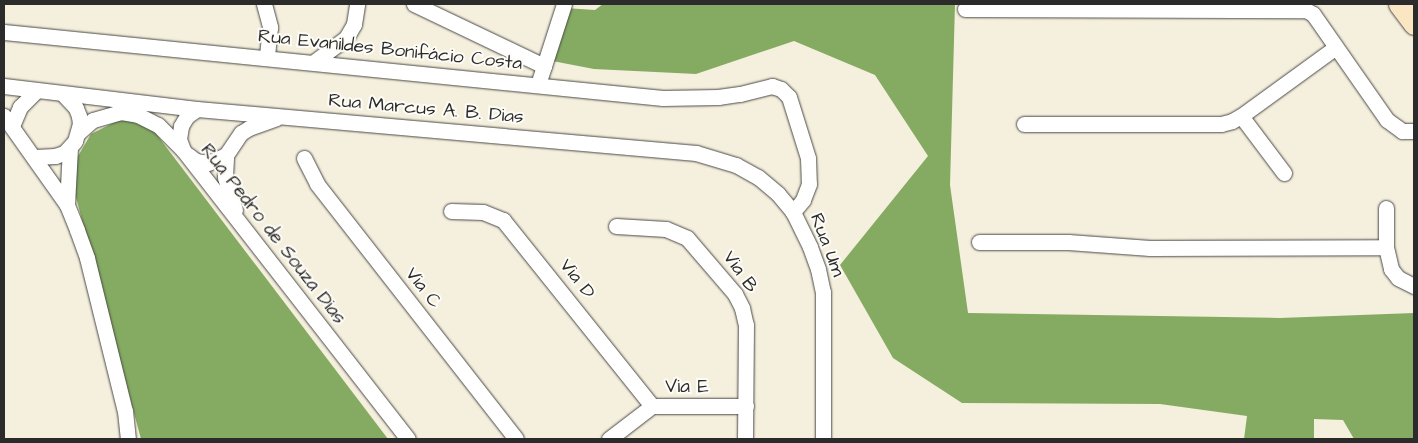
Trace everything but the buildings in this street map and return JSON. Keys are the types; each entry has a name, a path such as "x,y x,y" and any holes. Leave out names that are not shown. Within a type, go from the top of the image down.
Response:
{"street":[{"path":"264,4 270,27 267,57"},
{"path":"314,62 346,38 354,24 357,4"},
{"path":"414,4 544,66"},
{"path":"538,85 564,4"},
{"path":"1398,4 1414,24"},
{"path":"965,9 1296,8 1313,14 1387,120 1402,131 1414,131"},
{"name":"Rua Evanildes Bonifácio Costa","path":"4,32 664,98 695,98 740,94 772,86 781,89 789,97 808,158 809,184 803,200 793,212"},
{"path":"1024,124 1220,124 1241,116 1336,47"},
{"name":"Rua Marcus A. B. Dias","path":"4,86 64,95 197,109 696,153 736,165 758,178 778,194 793,212"},
{"path":"36,91 8,121 67,205 87,258 132,439"},
{"path":"64,95 76,108 79,116 79,132 70,147 67,205"},
{"path":"197,109 187,116 180,126 179,139 185,152 196,161 208,163 226,155"},
{"path":"221,110 233,122 235,139"},
{"name":"Rua Pedro de Souza Dias","path":"79,132 93,120 121,112 138,115 158,125 185,152 408,439"},
{"path":"240,224 225,177 226,155 235,139 249,128 282,116"},
{"path":"1241,116 1284,173"},
{"path":"35,157 55,156 70,147"},
{"name":"Via C","path":"304,158 317,184 516,439"},
{"path":"1386,208 1387,259 1398,278 1414,286"},
{"name":"Via D","path":"450,211 483,212 498,217 508,224 652,406"},
{"name":"Rua Um","path":"793,212 810,246 823,292 823,439"},
{"name":"Via B","path":"616,226 666,229 687,238 735,294 742,308 746,325 746,439"},
{"path":"979,242 1083,242 1150,248 1386,247"},
{"name":"Via E","path":"609,439 652,406 746,406"},
{"path":"125,411 128,439"}],"green space":[{"path":"603,4 955,4 950,185 968,313 1280,318 1414,313 1414,439 1354,439 1343,420 1314,419 1314,439 1244,439 1247,416 1160,404 962,403 893,358 840,265 928,156 875,75 794,41 696,74 594,69 542,59 565,8 595,10"},
{"path":"123,118 154,131 388,439 141,439 74,190 72,175 78,156 91,134"}]}
